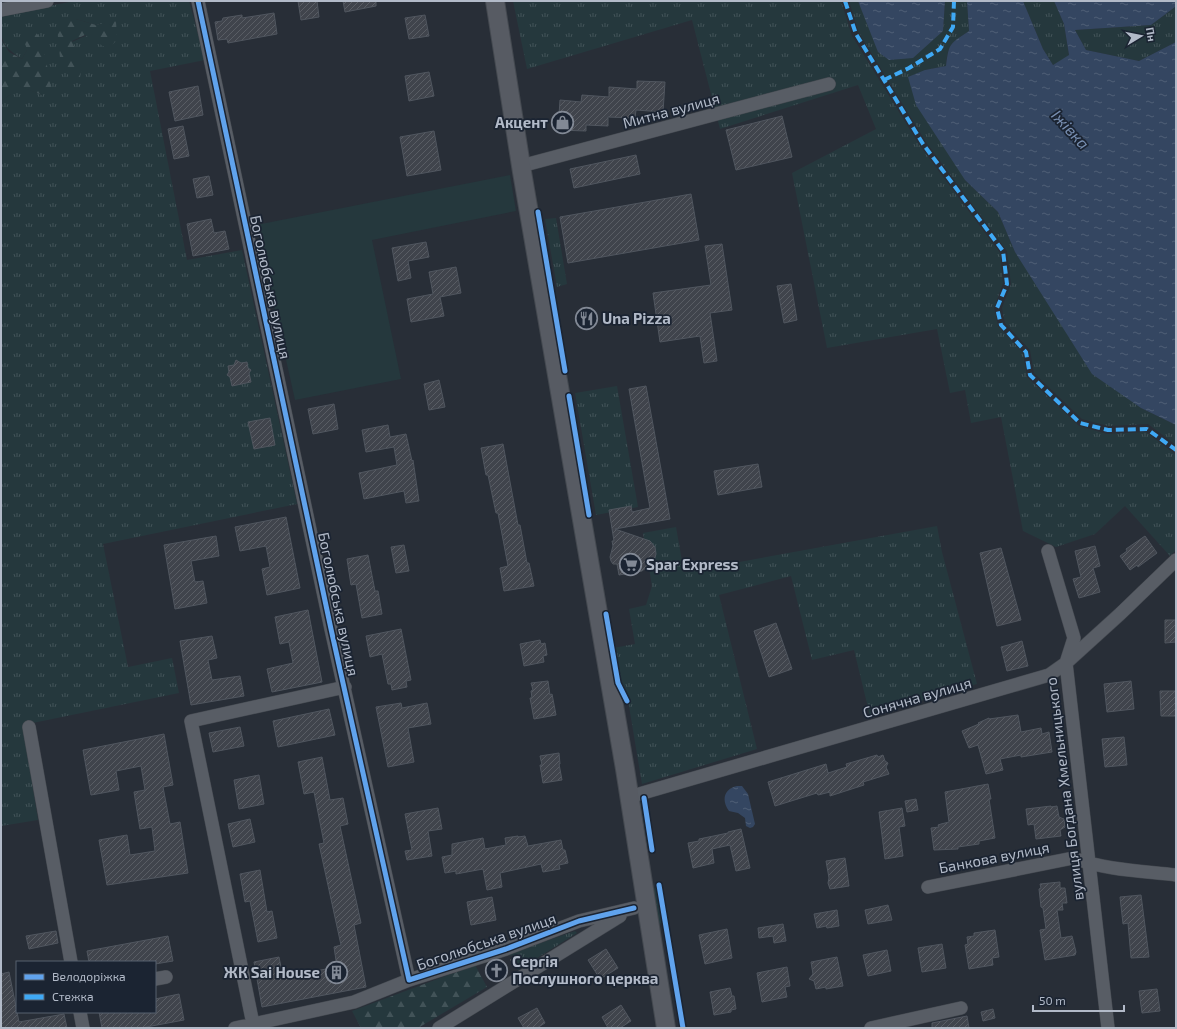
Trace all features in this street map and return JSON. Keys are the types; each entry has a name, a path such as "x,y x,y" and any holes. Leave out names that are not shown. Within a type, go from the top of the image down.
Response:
{"street":[{"path":"5,7 47,1"},
{"name":"Боголюбська вулиця","path":"198,1 408,980 506,949 579,922 640,906"},
{"path":"495,1 521,166 629,797 640,906 666,1028"},
{"name":"Митна вулиця","path":"521,166 829,84"},
{"name":"вулиця Богдана Хмельницького","path":"1048,551 1074,638 1066,663 1108,1028"},
{"name":"Сонячна вулиця","path":"629,797 1048,675 1066,663 1176,560"},
{"path":"253,1024 191,721 345,687"},
{"path":"29,727 72,961"},
{"name":"Банкова вулиця","path":"928,887 1073,858 1089,864 1176,875"},
{"path":"439,1028 640,906"},
{"path":"235,1028 354,1002 408,980"},
{"path":"871,1028 908,1024 961,1008"},
{"path":"80,1013 83,1028"}],"path":[{"path":"506,949 520,978"}],"green space":[{"path":"75,1 189,1 205,60 150,71 187,260 242,250 297,504 103,544 128,667 172,658 179,693 23,725 38,820 1,826 1,101 11,94 10,82 42,95 27,50 22,59 9,50 3,41 1,15","holes":["76,19 96,25 116,22 72,42"]},
{"path":"513,1 841,1 852,36 920,146 1000,253 1003,283 994,308 998,326 1023,353 1027,377 1079,426 1107,434 1146,432 1176,455 1176,550 1170,556 1125,506 1095,534 1056,547 1023,531 1001,417 971,423 965,390 950,393 937,329 827,348 792,173 876,129 858,85 720,129 692,20 527,69"},
{"path":"849,1 858,1 858,3 943,31 945,1 967,1 969,31 958,38 949,48 946,66 925,70 965,180 998,212 1015,252 1141,408 1176,425 1176,445 1148,424 1108,426 1082,419 1034,373 1030,350 1005,323 1002,308 1011,284 1007,251 926,142 859,33"},
{"path":"1023,1 1054,1 1064,24 1069,56 1053,65 1043,49"},
{"path":"1176,1 1176,42 1139,61 1086,50 1075,30 1151,25 1175,7"},
{"path":"76,19 96,25 116,21 117,40 108,49 85,35 72,41 82,67 80,77 70,78 60,58 57,27 59,20"},
{"path":"29,26 39,36 46,60 51,87 42,95 11,83 11,94 1,101 1,39 9,52 22,59 27,50 22,33"},
{"path":"510,175 516,211 372,240 401,379 295,400 256,225"},
{"path":"556,218 567,284 557,287 545,219"},
{"path":"617,386 638,507 596,515 575,393"},
{"path":"937,526 942,552 977,684 870,716 854,650 812,660 791,576 719,595 757,749 642,784 628,700 619,682 613,648 635,644 629,609 646,605 652,586 643,533 676,527 684,572"},
{"path":"642,799 651,850 645,848 639,803"},
{"path":"658,886 664,923 655,924 650,891"},
{"path":"575,931 577,933 518,970 516,967 519,965 513,955 510,956 509,954"},
{"path":"475,965 487,987 418,1028 361,1028 352,1011"}],"water":[{"path":"858,1 945,1 943,31 913,58 889,60 878,52"},
{"name":"Іжівка","path":"967,1 1023,1 1043,49 1053,65 1069,55 1064,24 1054,1 1176,1 1175,7 1151,25 1075,30 1086,50 1139,61 1176,42 1176,425 1141,408 1092,374 1015,252 998,212 965,180 916,105 908,77 925,70 946,66 948,52 952,44 969,31"},
{"path":"742,786 748,794 755,824 753,827 750,828 746,826 745,818 738,813 729,811 725,803 725,796 727,792 733,787"}],"building":[{"path":"298,1 317,1 319,17 301,20"},
{"path":"343,1 376,1 376,6 345,12"},
{"path":"274,13 277,34 228,43 227,39 218,40 215,22 222,21 223,18 242,15 242,18"},
{"path":"425,15 429,36 409,39 405,18"},
{"path":"429,72 434,96 409,101 405,76"},
{"path":"637,81 665,82 663,112 636,110 635,118 608,117 608,126 586,125 586,131 558,130 560,100 581,102 582,95 609,97 609,87 637,89"},
{"path":"198,86 203,115 175,121 169,92"},
{"path":"782,116 792,157 736,170 726,130"},
{"path":"183,126 189,156 174,159 168,129"},
{"path":"434,131 441,170 407,176 400,137"},
{"path":"636,155 640,174 574,188 570,169"},
{"path":"209,176 213,195 197,198 193,179"},
{"path":"691,194 699,240 568,263 560,217"},
{"path":"211,219 214,233 225,231 229,249 193,256 187,224"},
{"path":"426,242 429,257 408,261 411,278 398,281 392,248"},
{"path":"722,244 732,310 710,313 717,361 704,363 700,336 660,342 653,293 711,285 705,246"},
{"path":"456,267 461,293 440,297 444,316 411,322 407,299 433,294 429,272"},
{"path":"791,284 797,320 784,323 777,286"},
{"path":"236,360 241,363 247,362 248,368 251,370 249,373 251,382 232,386 230,377 227,375 229,372 228,366 234,365"},
{"path":"439,380 445,407 429,410 424,384"},
{"path":"646,386 670,519 615,529 650,541 655,547 656,554 654,561 642,571 619,575 617,564 613,564 610,557 613,546 612,541 614,541 609,510 631,506 632,512 650,508 629,389"},
{"path":"334,404 338,429 313,434 308,409"},
{"path":"270,418 275,445 254,449 248,422"},
{"path":"388,425 390,437 406,434 412,461 413,460 419,501 406,503 404,491 364,499 359,473 397,465 394,447 366,452 362,430"},
{"path":"503,444 518,525 520,525 527,563 529,563 534,586 504,591 500,568 508,566 498,513 496,513 488,475 486,475 481,448"},
{"path":"758,464 762,487 718,495 714,471"},
{"path":"286,517 300,588 267,595 262,569 270,567 266,546 240,551 235,527"},
{"path":"216,536 219,556 191,561 195,582 203,581 207,603 175,609 164,545"},
{"path":"1145,536 1157,553 1138,567 1137,565 1130,570 1120,556 1127,551 1126,549"},
{"path":"404,545 409,571 396,573 391,547"},
{"path":"1095,546 1100,566 1093,568 1100,592 1079,598 1073,579 1081,577 1075,551"},
{"path":"1001,548 1021,620 997,626 980,553"},
{"path":"368,555 375,591 378,591 382,614 362,618 356,584 351,585 347,559"},
{"path":"308,610 322,682 272,692 267,669 293,663 289,642 280,644 275,617"},
{"path":"1165,620 1176,620 1176,642 1165,643"},
{"path":"776,623 792,669 769,677 754,631"},
{"path":"401,629 411,680 406,681 407,687 392,690 391,684 388,684 382,654 370,657 366,636"},
{"path":"212,636 217,658 208,660 212,680 240,676 244,696 191,705 180,641"},
{"path":"540,640 541,644 545,643 547,655 543,656 544,662 524,666 520,644"},
{"path":"1022,641 1028,666 1007,671 1001,647"},
{"path":"548,681 550,695 552,694 556,715 534,719 530,698 532,698 531,691 533,690 531,683"},
{"path":"1131,681 1134,709 1107,712 1104,684"},
{"path":"1160,691 1176,691 1176,716 1161,716"},
{"path":"401,703 402,708 427,703 431,724 408,728 414,762 388,767 376,707"},
{"path":"329,709 335,735 278,747 273,721"},
{"path":"1018,715 1021,732 1041,728 1042,734 1049,732 1052,752 1000,759 1003,770 986,774 978,745 969,748 962,731 989,718"},
{"path":"240,727 244,746 213,752 209,733"},
{"path":"164,734 173,785 163,787 170,824 180,822 188,873 107,885 99,840 127,835 130,855 155,851 152,827 140,829 134,792 145,790 141,766 116,771 119,790 91,795 83,750"},
{"path":"1124,737 1127,765 1105,767 1102,739"},
{"path":"559,753 559,764 562,780 543,783 540,756"},
{"path":"877,755 878,757 883,755 885,761 888,763 886,767 889,774 863,782 864,785 830,796 830,792 818,795 817,793 775,806 768,782 826,764 828,773 847,767 846,764"},
{"path":"322,757 330,800 343,798 348,824 340,826 361,923 354,925 366,987 262,1007 254,962 279,957 283,977 337,967 334,947 341,945 319,844 324,843 314,792 304,794 298,762"},
{"path":"259,775 264,804 239,809 234,780"},
{"path":"988,784 995,838 979,841 979,844 958,847 958,849 934,850 931,828 939,827 938,825 949,822 945,792"},
{"path":"916,799 918,810 907,812 905,801"},
{"path":"1057,806 1059,817 1064,819 1065,827 1060,830 1061,836 1036,839 1034,824 1028,825 1026,809"},
{"path":"438,808 442,829 428,831 432,856 407,860 405,851 412,850 405,814"},
{"path":"902,808 905,826 899,827 903,856 885,859 879,812"},
{"path":"250,819 255,842 233,847 228,824"},
{"path":"741,829 750,868 736,871 730,845 712,849 714,863 693,868 688,843"},
{"path":"525,836 528,846 561,840 568,863 559,865 560,869 543,872 541,864 500,873 502,887 487,890 483,869 456,874 456,871 445,873 442,857 452,855 452,844 483,838 485,849 506,845 505,838"},
{"path":"845,858 849,886 830,889 826,861"},
{"path":"260,870 267,912 272,911 277,938 258,942 250,901 245,902 240,874"},
{"path":"1060,882 1060,888 1065,888 1067,903 1062,903 1063,910 1057,910 1061,938 1072,936 1076,952 1075,955 1045,960 1040,930 1046,929 1039,889 1041,888 1040,884"},
{"path":"1141,895 1149,957 1131,958 1128,923 1123,924 1120,897"},
{"path":"492,897 496,920 471,925 467,902"},
{"path":"888,905 892,920 868,924 865,910"},
{"path":"837,910 839,926 817,928 814,914"},
{"path":"783,924 786,941 774,943 773,936 759,938 758,928"},
{"path":"727,929 732,958 705,964 699,935"},
{"path":"995,930 999,957 992,958 993,965 969,969 965,945 968,944 967,937 974,936 974,933"},
{"path":"56,931 58,943 29,949 26,936"},
{"path":"168,936 173,961 156,964 156,961 89,961 87,951"},
{"path":"942,944 946,968 922,972 918,948"},
{"path":"606,949 618,968 600,979 588,960"},
{"path":"887,950 891,971 868,976 863,955"},
{"path":"837,957 843,986 816,989 814,981 809,979 813,974 811,962"},
{"path":"787,967 790,986 785,987 787,997 762,1002 757,973"},
{"path":"9,972 19,1022 64,1014 67,1028 1,1028 1,974"},
{"path":"730,988 732,996 734,996 736,1009 731,1010 731,1012 714,1015 710,992"},
{"path":"1157,989 1160,1011 1142,1013 1139,991"},
{"path":"179,994 184,1020 141,1028 102,1028 99,1013 156,1013 156,999"},
{"path":"621,1005 631,1021 620,1028 608,1028 602,1017"},
{"path":"537,1008 545,1023 537,1028 524,1028 518,1018"},
{"path":"993,1009 995,1018 983,1021 981,1012"},
{"path":"967,1016 969,1028 932,1028 932,1023"}],"marked path":[{"path":"845,1 856,34 923,144 1003,251 1007,284 997,308 1001,325 1026,352 1030,375 1080,423 1108,430 1147,429 1176,450"},
{"path":"884,80 909,68 940,49 953,27 954,1"}],"cycle path":[{"path":"198,1 331,629 409,980 506,949 579,921 634,908"},
{"path":"538,212 565,371"},
{"path":"569,396 589,515"},
{"path":"606,614 618,683 627,701"},
{"path":"644,798 652,850"},
{"path":"659,885 683,1028"}],"place":[{"name":"Акцент","path":"563,122"},
{"name":"Una Pizza","path":"587,318"},
{"name":"Spar Express","path":"630,564"},
{"name":"Сергія Послушного церква","path":"496,970"},
{"name":"ЖК Sai House","path":"336,972"}]}
